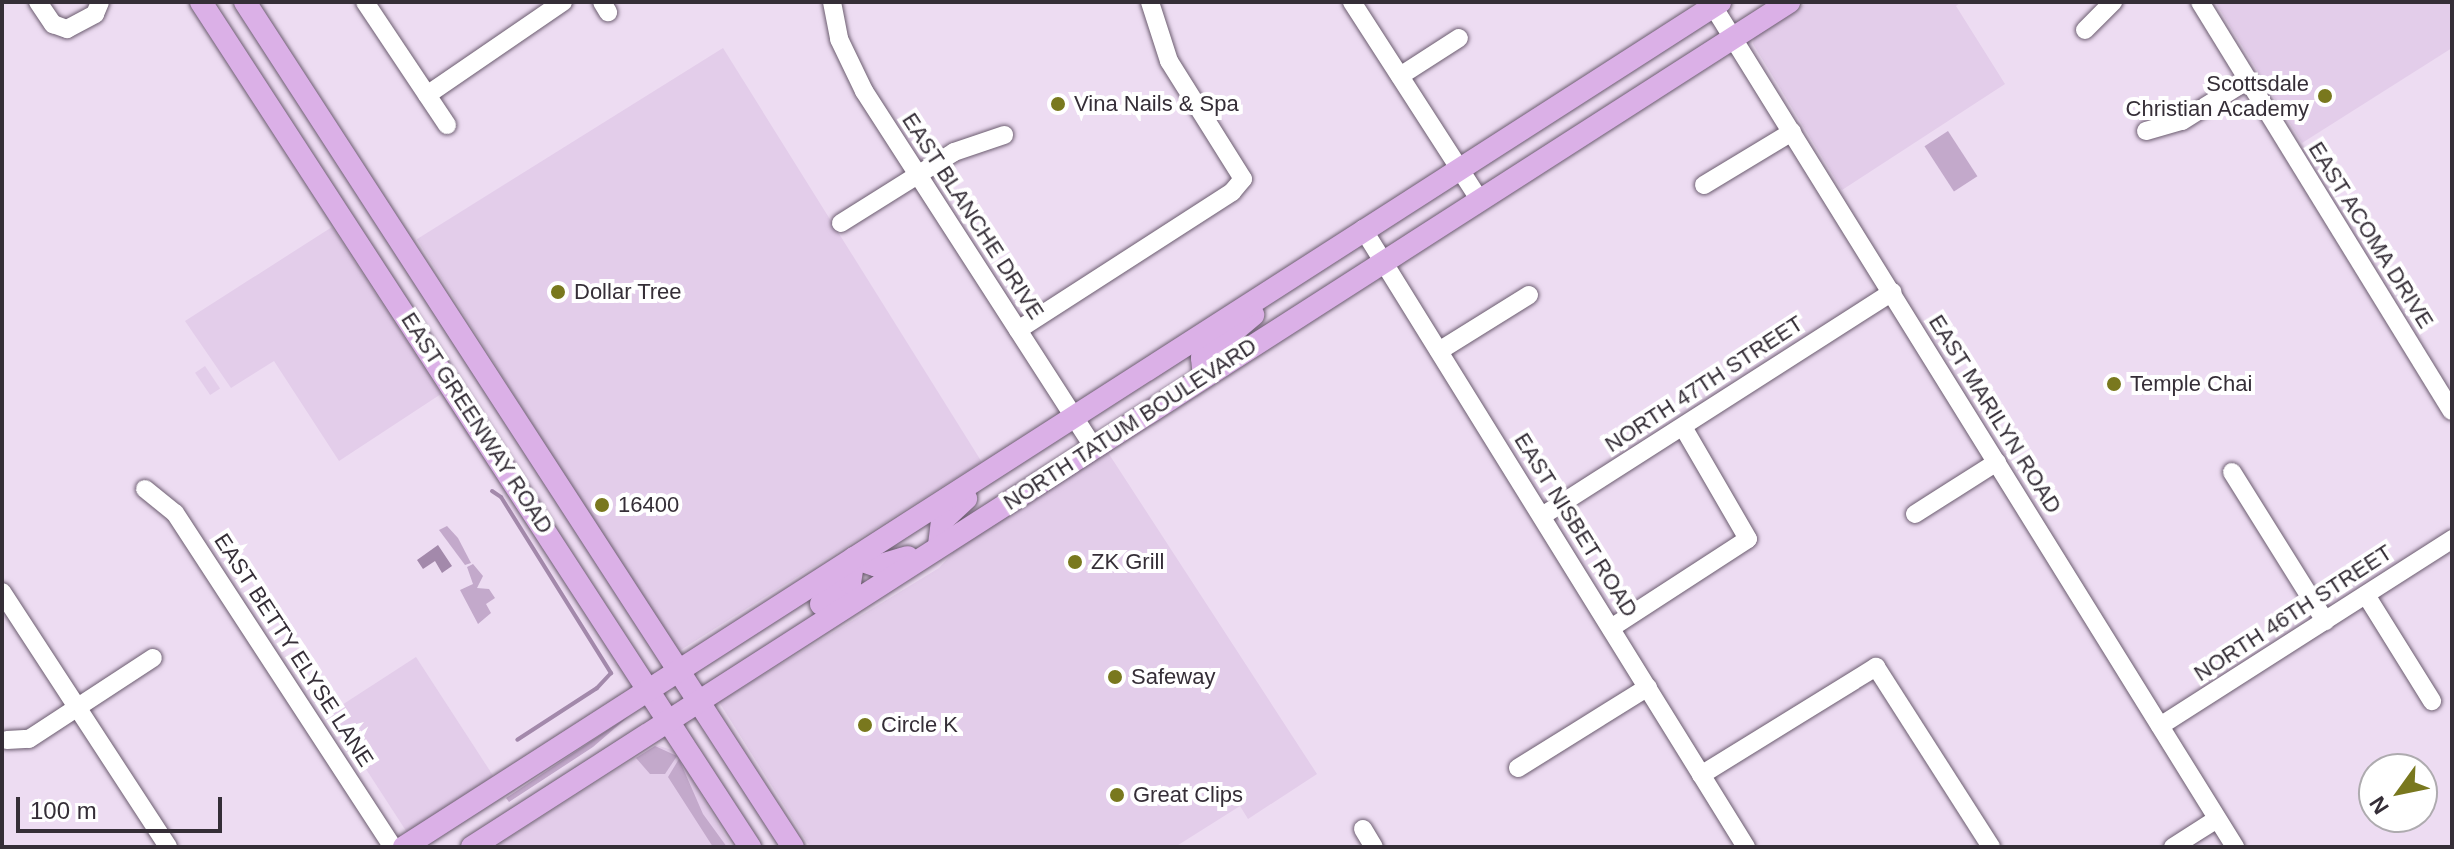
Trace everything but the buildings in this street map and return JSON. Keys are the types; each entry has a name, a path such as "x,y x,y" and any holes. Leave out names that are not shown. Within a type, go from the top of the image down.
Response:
{"main road":[{"name":"EAST GREENWAY ROAD","path":"201,2 650,688 750,847"},
{"name":"EAST GREENWAY ROAD","path":"245,2 701,698 793,847"},
{"name":"NORTH TATUM BOULEVARD","path":"472,847 1789,2"},
{"name":"NORTH TATUM BOULEVARD","path":"404,847 1717,4"},
{"path":"1204,377 1202,358 1260,309 1282,282"},
{"path":"939,545 938,530 948,512 1053,444 1073,416"},
{"path":"758,662 794,622 850,583 854,558 918,534 939,545"}],"street":[{"path":"38,2 53,24 67,29 95,14 100,2"},
{"path":"365,2 447,125"},
{"path":"427,95 563,2"},
{"name":"EAST BLANCHE DRIVE","path":"832,2 847,62 1093,447"},
{"path":"1018,330 1232,192 1243,179 1169,61 1150,2"},
{"path":"1352,2 1479,199"},
{"path":"2085,30 2113,2"},
{"name":"EAST ACOMA DRIVE","path":"2200,2 2452,411"},
{"name":"EAST MARILYN ROAD","path":"1717,4 1733,38 2235,847"},
{"path":"1400,76 1459,38"},
{"path":"2146,131 2182,121 2248,80"},
{"path":"1704,185 1792,132"},
{"path":"841,223 917,174 983,139 1004,135"},
{"name":"EAST NISBET ROAD","path":"1363,229 1746,847"},
{"name":"NORTH 47TH STREET","path":"1542,516 1892,292"},
{"path":"1439,351 1529,295"},
{"path":"1611,628 1748,539 1683,427"},
{"path":"1915,514 1997,462"},
{"path":"2232,472 2325,621"},
{"name":"EAST BETTY ELYSE LANE","path":"145,489 175,513 393,847"},
{"name":"NORTH 46TH STREET","path":"2160,726 2452,539"},
{"path":"2,592 168,847"},
{"path":"2366,595 2432,701"},
{"path":"7,740 29,739 153,658"},
{"path":"1701,775 1876,667 1991,847"},
{"path":"1518,768 1648,687"},
{"path":"2173,847 2217,819"},
{"path":"1363,829 1374,847"}],"shaded area":[{"path":"1808,2 1961,2 1956,6 2005,84 1842,190 1753,44 1754,37"},
{"name":"Scottsdale Christian Academy","path":"2215,2 2452,2 2452,48 2302,143"},
{"path":"723,48 982,462 675,653 417,239"},
{"path":"1948,131 1977,176 1954,192 1925,146"},
{"path":"332,227 441,394 339,461 274,361 231,388 185,321"},
{"path":"205,366 220,388 210,395 195,373"},
{"path":"1107,451 1317,774 1248,819 1240,806 1175,847 810,847 719,702 939,568 958,547"},
{"path":"447,526 458,538 471,563 465,565 439,530"},
{"path":"438,545 452,566 442,573 435,561 423,569 417,560"},
{"path":"473,564 483,576 477,588 489,589 495,598 486,604 491,613 478,624 460,590 473,584 467,567"},
{"path":"416,657 493,776 407,832 330,713"},
{"path":"629,716 593,747 509,802 506,798"},
{"path":"656,745 675,751 732,847 494,847"},
{"path":"655,746 677,756 665,774 650,774 636,758"},
{"path":"679,759 703,814 727,847 713,847 668,777"}],"waterway":[{"path":"492,491 501,497 611,673 597,688 517,740"}],"place":[{"name":"Scottsdale Christian Academy","path":"2325,96"},
{"name":"Vina Nails & Spa","path":"1058,104"},
{"name":"Dollar Tree","path":"558,292"},
{"name":"Temple Chai","path":"2114,384"},
{"name":"16400","path":"602,505"},
{"name":"ZK Grill","path":"1075,562"},
{"name":"Safeway","path":"1115,677"},
{"name":"Circle K","path":"865,725"},
{"name":"Great Clips","path":"1117,795"}]}
